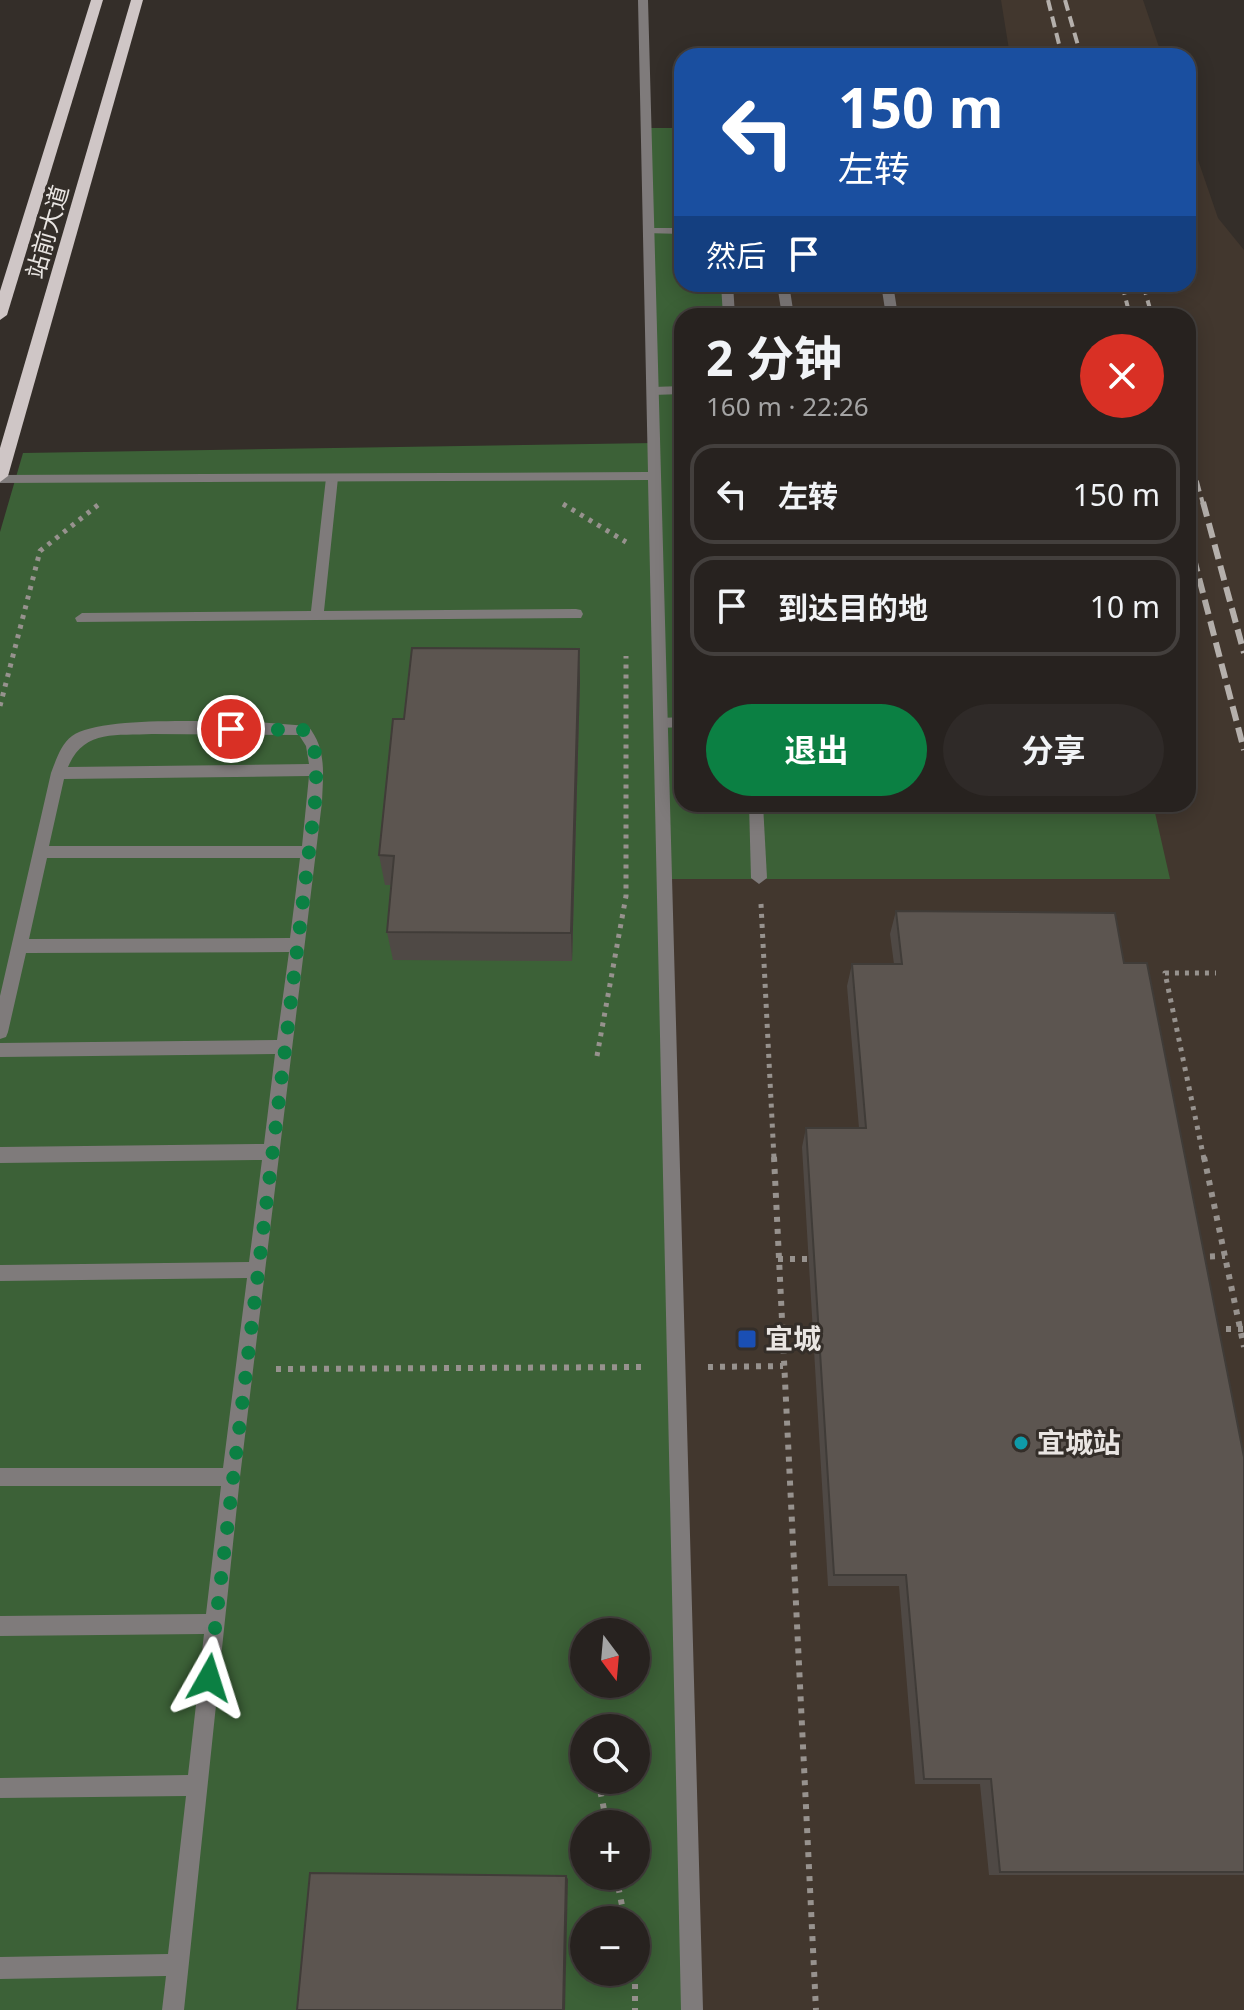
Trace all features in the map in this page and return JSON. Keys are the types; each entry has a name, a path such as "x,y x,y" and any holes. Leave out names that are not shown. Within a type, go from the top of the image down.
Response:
{"main road":[{"name":"站前大道","path":"0,315 97,0"},
{"name":"站前大道","path":"0,477 137,0"}],"street":[{"path":"643,0 692,2010"},
{"path":"649,231 674,231"},
{"path":"653,391 674,390"},
{"path":"0,477 655,476"},
{"path":"317,616 332,478"},
{"path":"82,618 576,614"},
{"path":"661,723 674,722"},
{"path":"0,1032 58,773 70,746 83,735 133,730 303,730 313,739 315,770 308,852 231,1477 173,2010"},
{"path":"58,773 315,770"},
{"path":"756,812 759,878"},
{"path":"41,852 308,852"},
{"path":"20,946 297,945"},
{"path":"0,1050 284,1047"},
{"path":"0,1155 271,1152"},
{"path":"0,1273 257,1270"},
{"path":"0,1477 231,1477"},
{"path":"0,1626 215,1624"},
{"path":"0,1788 198,1785"},
{"path":"0,1968 178,1965"}],"path":[{"path":"759,878 816,2010"},
{"path":"1216,973 1165,973 1244,1347"},
{"path":"1194,1257 1225,1256"},
{"path":"778,1259 824,1259"},
{"path":"1209,1329 1242,1329"},
{"path":"781,1331 829,1331"},
{"path":"244,1369 783,1366"},
{"path":"635,1986 635,2010"}],"shaded area":[{"path":"1001,0 1143,0 1159,48 1009,48"},
{"name":"宜城站","path":"646,128 674,128 674,292 1196,292 1196,154 1218,218 1244,250 1244,2010 692,2010"}],"green space":[{"path":"646,128 674,128 674,292 728,292 728,308 674,308 674,812 1155,812 1170,879 665,879 692,2010 0,2010 0,532 23,453 654,443"}],"building":[{"path":"412,648 579,649 571,933 387,932 394,856 379,855 393,719 404,719"},
{"name":"宜城站","path":"896,911 1115,913 1124,963 1147,963 1244,1457 1244,1872 1000,1872 991,1779 924,1779 906,1575 834,1575 806,1128 866,1128 852,964 902,964"},
{"path":"310,1873 566,1876 563,2010 297,2010"}],"railway":[{"path":"1048,0 1060,48"},
{"path":"1065,0 1079,48"},
{"path":"1124,292 1128,308"},
{"path":"1145,292 1150,308"},
{"path":"1196,478 1203,504"},
{"path":"1203,502 1244,653"},
{"path":"1196,567 1244,750"}],"place":[{"name":"宜城","path":"747,1339"},
{"name":"宜城站","path":"1021,1443"}],"route":[{"path":"209,1678 234,1450 315,802 316,753 313,739 303,730 231,729"}]}
